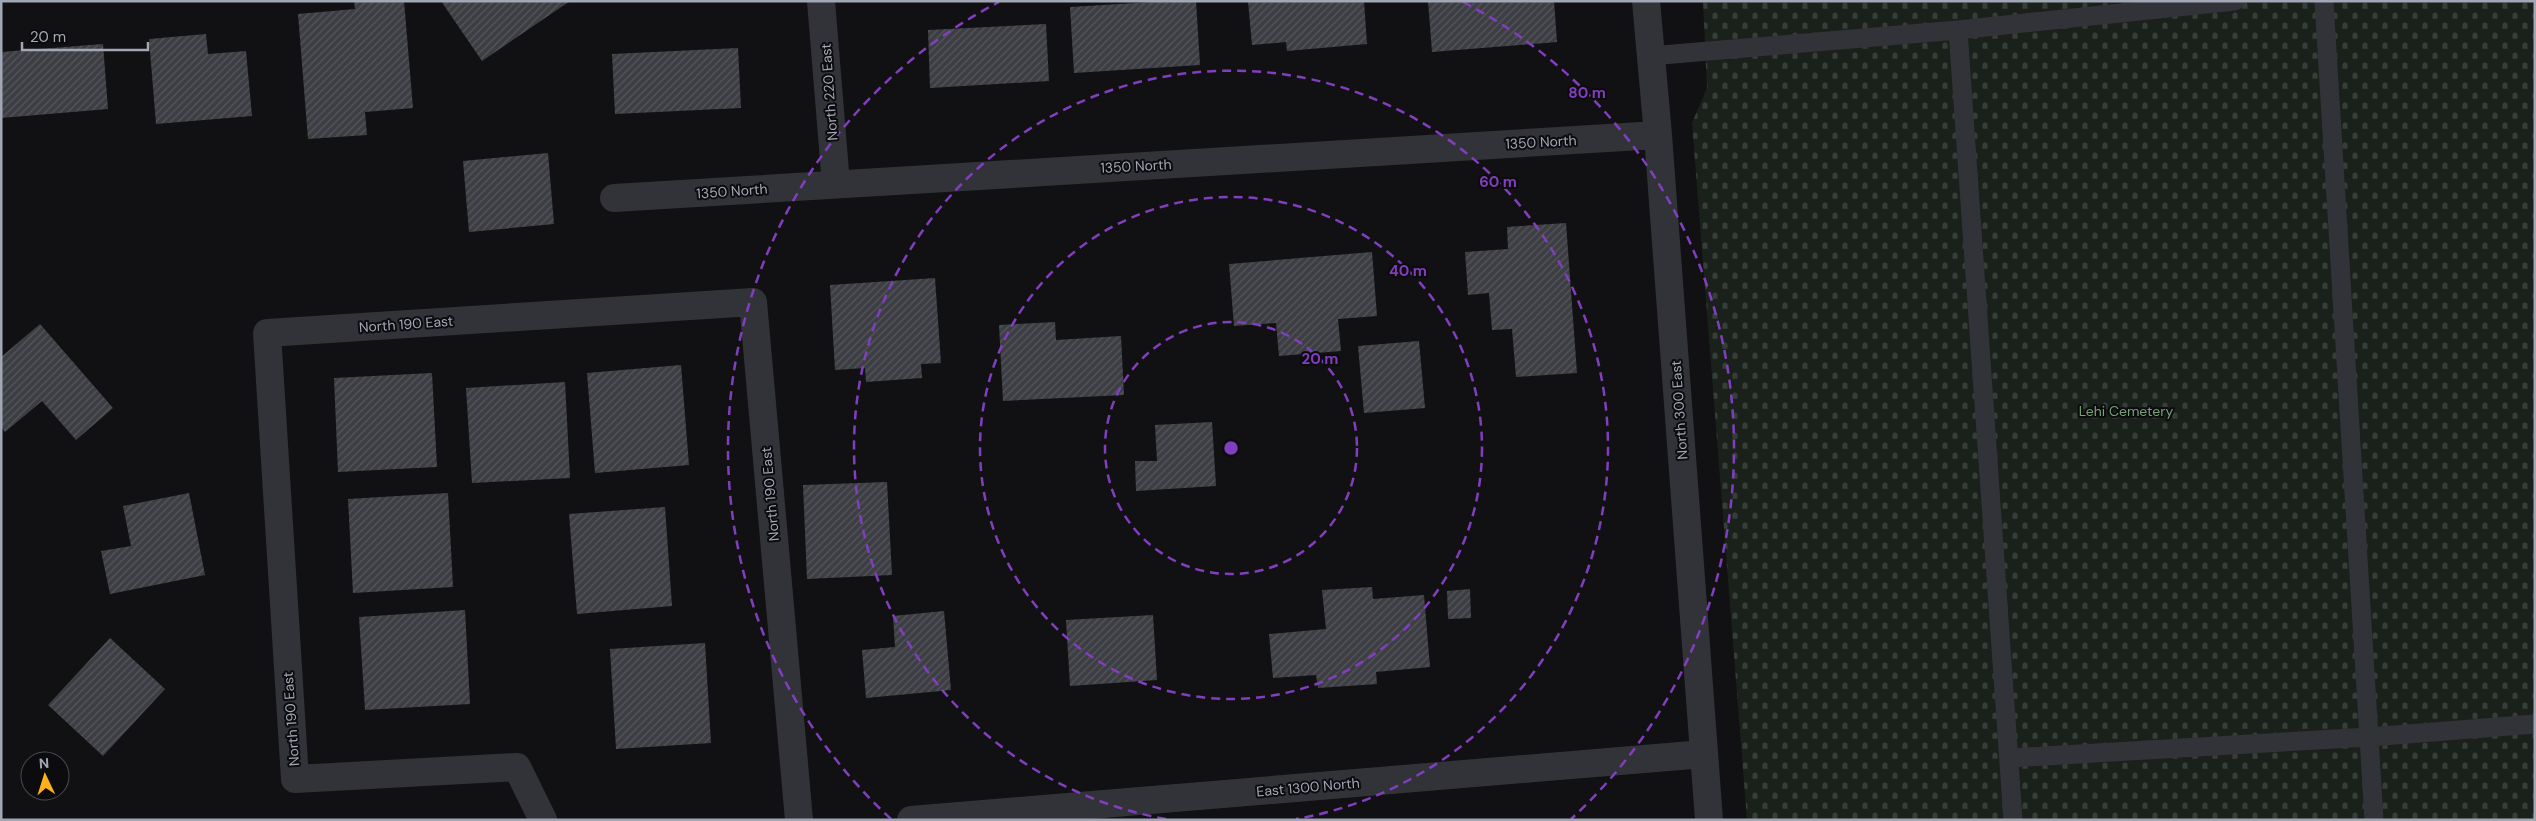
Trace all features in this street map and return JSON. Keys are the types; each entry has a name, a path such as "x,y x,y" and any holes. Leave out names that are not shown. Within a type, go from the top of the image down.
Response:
{"street":[{"name":"North 220 East","path":"821,1 836,184"},
{"name":"North 300 East","path":"1646,1 1658,134 1709,820"},
{"name":"1350 North","path":"614,198 1658,134"},
{"name":"North 190 East","path":"543,820 517,767 295,779 267,333 753,302 799,820"},
{"name":"East 1300 North","path":"911,820 1704,754"}],"lane":[{"path":"1650,56 1958,30 2235,1"},
{"path":"2324,1 2374,820"},
{"path":"1958,30 2013,820"},
{"path":"2010,758 2369,737 2535,724"}],"green space":[{"name":"Lehi Cemetery","path":"1703,1 2535,1 2535,820 1747,820 1692,123 1707,88"}],"building":[{"path":"354,1 404,1 413,108 365,112 367,135 308,139 298,14 355,9"},
{"path":"441,1 570,1 482,61"},
{"path":"1196,1 1200,65 1074,73 1070,7"},
{"path":"1248,1 1364,1 1367,44 1287,51 1286,42 1252,45"},
{"path":"1428,1 1554,1 1557,42 1432,52"},
{"path":"1046,24 1049,81 930,88 928,30"},
{"path":"206,34 208,54 246,51 252,116 156,124 149,39"},
{"path":"103,44 108,109 1,118 1,52"},
{"path":"738,48 741,108 615,114 612,54"},
{"path":"548,153 554,224 469,232 463,161"},
{"path":"1566,223 1577,373 1516,377 1512,329 1492,330 1489,293 1468,295 1465,252 1508,249 1507,227"},
{"path":"1372,252 1377,316 1338,319 1341,351 1279,356 1276,323 1234,326 1229,264"},
{"path":"935,278 941,363 921,364 922,378 866,382 865,368 835,370 830,285"},
{"path":"1055,322 1056,340 1121,336 1124,395 1003,401 999,325"},
{"path":"40,324 113,408 76,440 42,401 5,432 1,427 1,357"},
{"path":"1419,341 1425,408 1364,413 1358,346"},
{"path":"681,365 689,465 595,473 587,373"},
{"path":"432,373 437,467 338,472 334,378"},
{"path":"565,382 570,478 472,483 466,388"},
{"path":"1212,422 1216,486 1136,491 1135,461 1157,461 1155,425"},
{"path":"887,482 892,575 807,579 803,485"},
{"path":"189,493 205,575 110,594 101,551 131,546 123,506"},
{"path":"448,493 453,587 353,593 348,499"},
{"path":"665,507 672,606 577,614 569,514"},
{"path":"1372,587 1373,599 1424,595 1430,667 1376,672 1377,684 1318,688 1316,675 1273,678 1269,634 1326,629 1322,590"},
{"path":"1470,589 1471,618 1448,619 1447,591"},
{"path":"465,610 470,704 365,710 359,617"},
{"path":"944,611 951,690 866,698 862,650 895,647 893,616"},
{"path":"1153,615 1157,680 1070,686 1066,620"},
{"path":"110,638 165,689 103,756 48,705"},
{"path":"705,643 711,743 616,749 610,649"}]}
